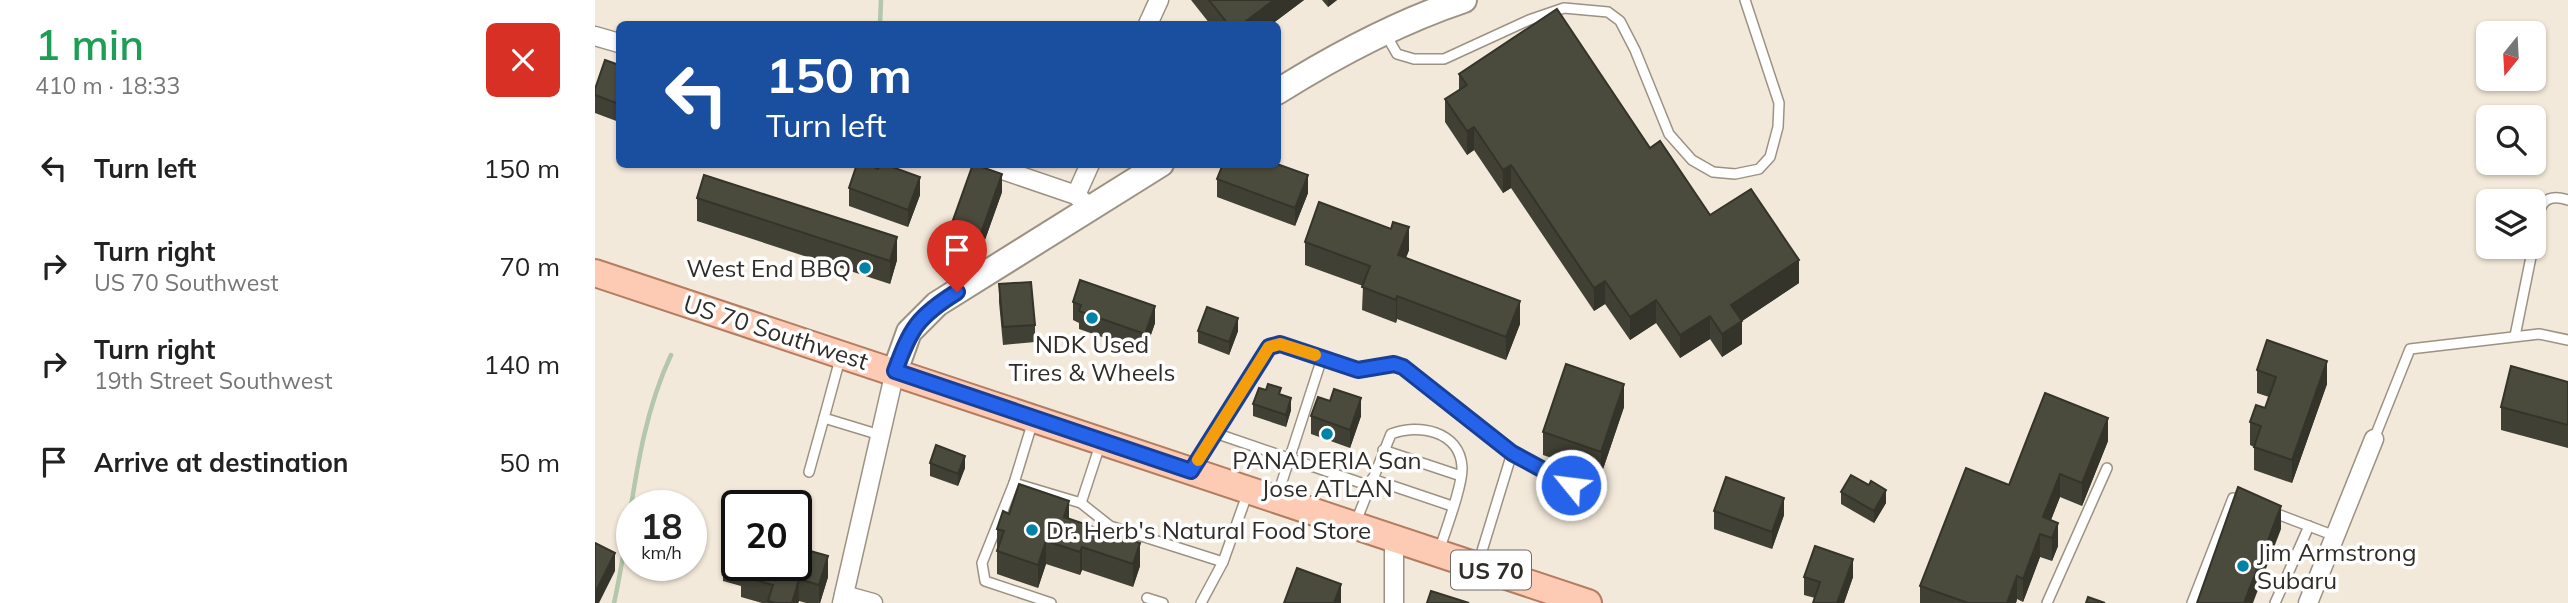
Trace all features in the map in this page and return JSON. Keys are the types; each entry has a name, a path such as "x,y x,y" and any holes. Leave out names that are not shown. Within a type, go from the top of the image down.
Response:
{"main road":[{"name":"US 70 Southwest","path":"595,273 1394,538"},
{"name":"US 70","path":"1394,538 1587,603"}],"street":[{"path":"1149,21 1159,0"},
{"path":"1281,90 1385,32 1464,0"},
{"path":"595,36 616,42"},
{"path":"995,168 1083,202"},
{"path":"1083,202 1089,168"},
{"path":"873,603 843,599 895,371 909,332 937,304 1083,202 1153,168"},
{"path":"2308,603 2374,439"},
{"path":"1394,538 1394,603"}],"lane":[{"path":"1385,32 1397,54 1414,60 1444,59 1564,8 1608,12 1620,21 1635,50 1669,134 1692,160 1713,172 1735,174 1759,169 1770,157 1779,103 1745,0"},
{"path":"2546,198 2554,195 2568,200"},
{"path":"2515,336 2531,259"},
{"path":"2374,439 2410,349 2539,334 2568,340"},
{"path":"1191,471 1273,344 1280,344 1358,370 1394,364 1403,367 1512,453 1591,496"},
{"path":"809,472 842,354"},
{"path":"1276,499 1322,358"},
{"path":"824,418 880,435"},
{"path":"1033,420 1014,482 982,563 985,581 1051,603"},
{"path":"1355,525 1383,450 1393,432 1427,429 1439,434 1455,448 1462,463 1461,476 1438,553"},
{"path":"1215,433 1289,459 1452,506"},
{"path":"1081,503 1101,442"},
{"path":"1383,450 1461,476"},
{"path":"1477,566 1512,453"},
{"path":"2047,603 2107,468"},
{"path":"1014,482 1081,503 1110,526 1223,562"},
{"path":"1201,603 1223,562 1248,491"},
{"path":"2192,603 2232,498 2335,536"},
{"path":"2275,603 2309,526"},
{"path":"1147,598 1163,603"}],"building":[{"path":"1209,0 1274,0 1246,21 1226,21"},
{"path":"1557,9 1650,148 1660,141 1710,215 1751,189 1799,260 1731,305 1742,321 1722,334 1710,316 1680,335 1656,300 1630,317 1605,281 1594,288 1511,165 1503,170 1474,127 1467,131 1445,99 1467,85 1459,74"},
{"path":"605,60 616,64 616,103 595,95"},
{"path":"1281,165 1308,175 1295,208 1217,179 1221,168 1281,168"},
{"path":"856,168 895,168 920,177 908,210 849,188"},
{"path":"972,168 985,168 1002,174 981,233 952,223"},
{"path":"704,175 897,237 890,261 697,198"},
{"path":"1319,202 1391,229 1393,222 1409,227 1398,255 1520,301 1506,337 1397,296 1396,300 1362,287 1370,266 1305,242"},
{"path":"1080,280 1155,306 1145,334 1079,311 1081,305 1073,302"},
{"path":"1031,282 1035,325 1003,327 999,284"},
{"path":"1207,307 1238,318 1229,342 1198,331"},
{"path":"2267,340 2327,361 2292,460 2254,447 2261,426 2250,422 2256,405 2265,408 2276,377 2257,370"},
{"path":"1566,364 1624,384 1601,452 1543,432"},
{"path":"2511,366 2568,382 2568,425 2501,407"},
{"path":"1268,384 1281,388 1279,394 1291,398 1286,415 1253,404 1259,388 1266,390"},
{"path":"1334,389 1361,398 1350,430 1311,416 1318,397 1330,401"},
{"path":"2045,393 2108,418 2082,483 2060,474 2043,517 2058,523 2052,538 2040,534 2023,579 2017,576 2007,603 1968,603 1920,586 1966,468 2009,485"},
{"path":"936,445 965,456 958,474 930,463"},
{"path":"1851,475 1869,485 1871,481 1886,490 1874,511 1841,492"},
{"path":"1726,477 1784,498 1772,532 1714,511"},
{"path":"1019,484 1069,501 1064,517 1140,543 1133,564 1082,547 1080,552 1046,541 1038,565 997,551 1004,531 997,529 1003,511 1009,514"},
{"name":"Jim Armstrong Subaru","path":"2238,487 2281,506 2244,603 2197,603"},
{"path":"595,543 615,553 595,593"},
{"path":"1815,546 1853,559 1837,603 1813,603 1820,582 1804,577"},
{"path":"812,552 828,556 819,585 806,581 812,581"},
{"path":"1297,568 1341,584 1334,603 1284,603"},
{"path":"759,581 798,581 792,603 768,601 773,585"},
{"path":"1431,591 1469,603 1427,603"},
{"path":"2088,597 2105,603 2086,603"}],"waterway":[{"path":"880,21 881,0"},
{"path":"614,603 649,415 671,355"}],"slow traffic":[{"path":"1198,460 1269,347 1280,344 1315,355"}],"place":[{"name":"West End BBQ","path":"865,268"},
{"name":"NDK Used Tires & Wheels","path":"1092,318"},
{"name":"PANADERIA San Jose ATLAN","path":"1327,434"},
{"name":"Dr. Herb's Natural Food Store","path":"1032,530"},
{"name":"Jim Armstrong Subaru","path":"2243,566"}],"route":[{"path":"957,292 937,304 909,332 895,371 1191,471 1269,347 1280,344 1358,370 1394,364 1403,367 1512,453 1571,485"}]}
